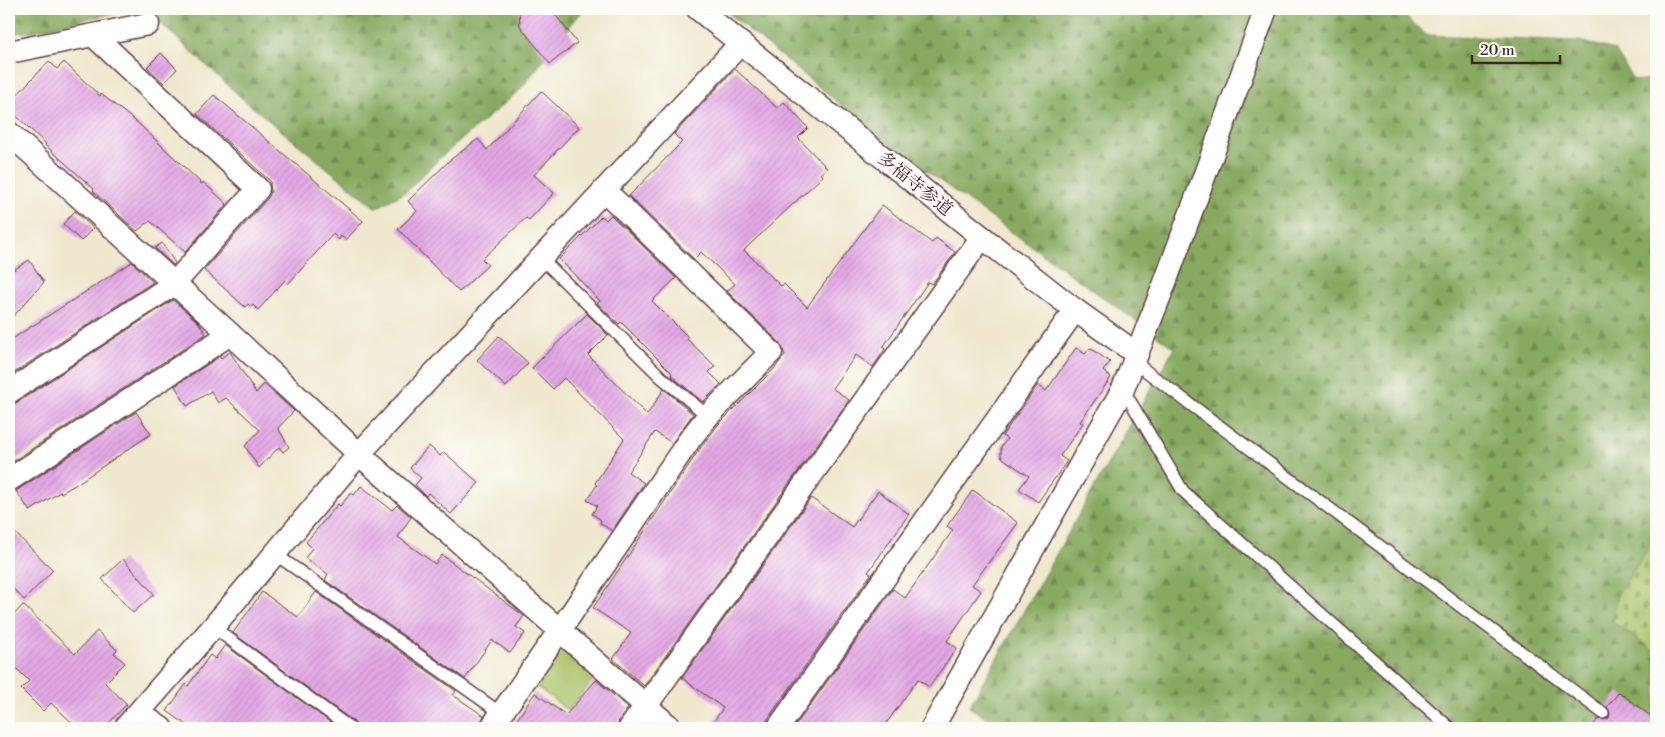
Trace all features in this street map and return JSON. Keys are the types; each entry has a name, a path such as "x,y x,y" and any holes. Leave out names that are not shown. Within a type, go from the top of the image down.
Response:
{"street":[{"name":"多福寺参道","path":"698,9 1135,358"},
{"path":"932,728 1123,389 1266,9"},
{"path":"9,52 148,24"},
{"path":"9,392 174,284 258,189 94,36"},
{"path":"161,728 132,721 359,454 740,44"},
{"path":"9,133 359,454 671,728"},
{"path":"497,721 690,439 708,416 771,352 604,190"},
{"path":"630,728 982,237"},
{"path":"778,728 1075,310"},
{"path":"9,480 230,334"}],"lane":[{"path":"540,258 661,377 708,416"},
{"path":"1135,358 1603,713"},
{"path":"1123,389 1183,491 1450,728"},
{"path":"275,554 497,721"},
{"path":"213,627 350,728"}],"green space":[{"path":"9,9 145,9 89,18 34,31 9,34"},
{"path":"145,9 584,9 519,91 441,157 407,191 376,208 245,101"},
{"path":"723,9 1397,9 1426,35 1579,41 1615,50 1634,81 1656,78 1656,728 1003,728 969,707 1174,348 898,151"},
{"path":"1656,537 1656,653 1613,622 1618,594"},
{"path":"563,651 569,651 598,674 568,711 537,687"}],"building":[{"path":"519,9 551,9 577,43 550,64 520,26"},
{"path":"161,53 177,69 164,83 147,67"},
{"path":"49,61 57,69 64,62 100,96 101,94 139,124 202,184 203,182 227,204 185,252 150,221 137,231 11,111 15,107 10,102"},
{"path":"735,69 777,108 784,102 808,128 798,138 827,168 820,174 823,176 744,250 781,286 784,284 807,307 882,205 932,243 936,238 955,252 932,284 928,282 883,347 885,349 873,367 856,355 832,388 849,400 644,686 613,659 631,633 593,608 701,447 718,425 774,369 785,355 780,343 727,291 735,284 701,252 694,259 629,196 682,142 674,134"},
{"path":"541,91 579,127 534,175 554,193 529,220 526,218 482,259 488,265 459,292 398,229 417,211 408,201 450,160 478,139 487,150"},
{"path":"214,95 363,221 346,240 341,236 339,240 333,234 288,284 285,280 258,310 253,305 251,307 248,304 245,307 204,270 268,198 271,192 271,182 197,114"},
{"path":"75,211 93,228 81,241 63,224"},
{"path":"611,215 676,278 652,301 715,366 709,372 721,384 703,402 672,376 671,372 621,322 619,324 597,303 600,301 559,259 602,216 606,220"},
{"path":"162,243 175,263 173,265 155,248"},
{"path":"29,260 44,282 9,321 9,273"},
{"path":"132,262 153,282 9,376 9,341"},
{"path":"173,300 198,322 206,334 9,464 9,405 16,403"},
{"path":"587,314 608,335 588,355 647,415 664,389 693,414 672,443 655,432 628,472 644,483 612,531 600,523 601,520 592,514 597,506 587,500 597,485 595,483 624,439 564,378 553,389 532,368"},
{"path":"499,336 528,363 506,387 477,360"},
{"path":"1076,348 1085,354 1090,348 1110,362 1103,371 1111,377 1080,422 1083,423 1060,456 1067,461 1038,502 1019,489 1029,476 1001,457 1001,447 1007,439 1002,436 1038,385 1046,391"},
{"path":"230,352 256,393 264,384 294,411 278,428 289,447 283,452 279,447 259,468 245,446 260,430 226,398 218,403 211,391 187,406 175,386 220,356 221,358"},
{"path":"136,412 151,434 75,485 30,511 16,491"},
{"path":"429,446 440,456 444,452 479,483 451,514 428,493 426,496 415,485 421,478 410,468"},
{"path":"361,486 392,510 397,505 411,517 398,537 435,564 442,555 524,616 516,627 525,633 510,653 492,640 465,679 325,580 328,574 305,558 312,548 306,542 338,504 340,506 351,493 354,495"},
{"path":"973,490 1018,523 972,585 981,591 947,641 957,648 929,687 918,679 883,728 794,728 893,589 905,598 953,530 947,526"},
{"path":"878,491 909,514 868,572 871,574 767,720 765,728 709,728 723,708 682,678 811,498 852,527"},
{"path":"9,527 53,570 24,600 9,584"},
{"path":"123,559 154,594 133,613 102,579"},
{"path":"262,592 298,617 316,592 456,691 453,695 484,716 478,728 357,728 354,722 233,633"},
{"path":"23,605 75,654 97,631 117,650 114,653 125,663 105,683 127,704 104,728 78,728 51,703 43,711 21,689 29,681 9,661 9,620"},
{"path":"225,645 338,728 191,728 167,711 210,655 215,659"},
{"path":"596,680 628,708 619,720 617,728 511,728 535,693 566,715"},
{"path":"1619,692 1656,720 1656,728 1591,728 1598,719 1609,718 1610,713 1607,707"}]}
